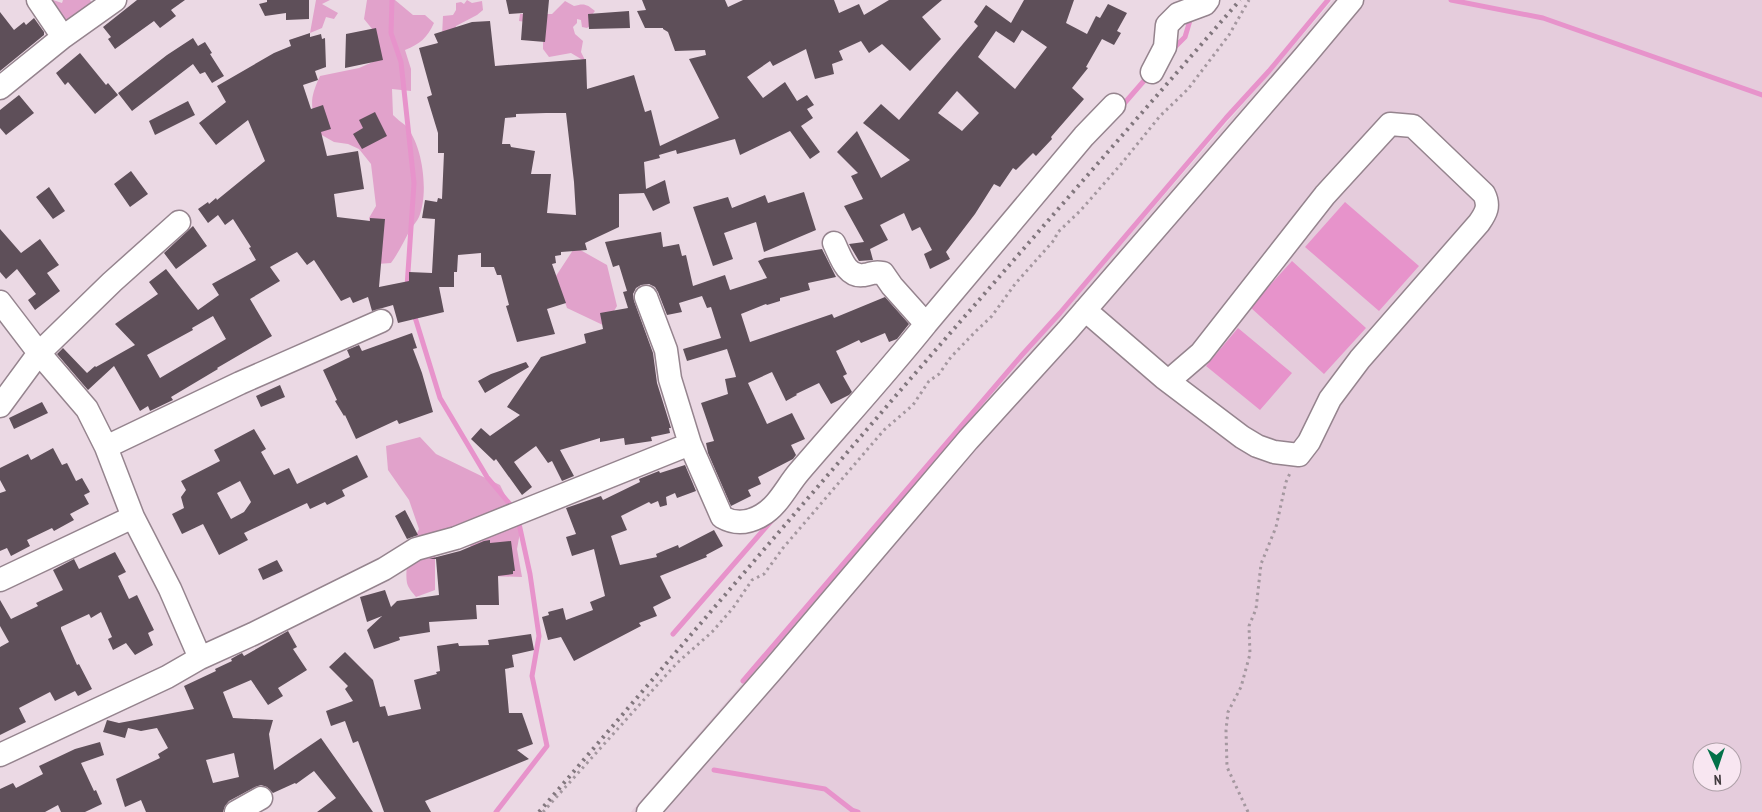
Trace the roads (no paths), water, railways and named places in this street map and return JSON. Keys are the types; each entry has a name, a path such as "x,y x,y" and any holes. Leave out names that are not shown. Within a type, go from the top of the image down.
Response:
{"street":[{"path":"38,0 63,37"},
{"path":"0,88 63,37 115,0"},
{"path":"1152,72 1165,47 1167,25 1178,14 1205,4 1208,0"},
{"path":"648,812 774,668 968,440 1085,310 1306,56 1352,0"},
{"path":"646,297 666,350 670,379 690,444 722,518 731,522 745,522 763,515 774,505 798,473 854,410 1084,136 1114,105"},
{"path":"1085,310 1164,378 1242,437 1257,446 1274,452 1299,455 1309,442 1330,400 1360,359 1479,224 1487,208 1487,200 1484,194 1413,126 1390,124 1325,195 1201,353 1172,378 1164,378"},
{"path":"0,406 39,354 112,282 178,222"},
{"path":"834,243 845,268 863,276 874,271 883,273 926,324"},
{"path":"0,302 39,354 87,409 106,447 133,517 170,589 200,658"},
{"path":"106,447 240,383 381,321"},
{"path":"0,756 167,677 200,658 384,569 416,549 456,538 690,444"},
{"path":"0,580 133,517"},
{"path":"236,812 261,798"}],"waterway":[{"path":"392,0 391,33 401,62 414,183 407,287"},
{"path":"743,681 1226,118 1269,71 1328,0"},
{"path":"1451,0 1543,18 1762,95"},
{"path":"1172,50 1185,37 1191,17"},
{"path":"1122,106 1149,75"},
{"path":"414,314 440,398 487,477 514,509"},
{"path":"496,812 547,746 532,676 539,636 530,574 518,519"},
{"path":"673,634 773,519"},
{"path":"714,770 825,789 852,810 858,812"}],"railway":[{"path":"539,812 899,392 1240,0"}]}
